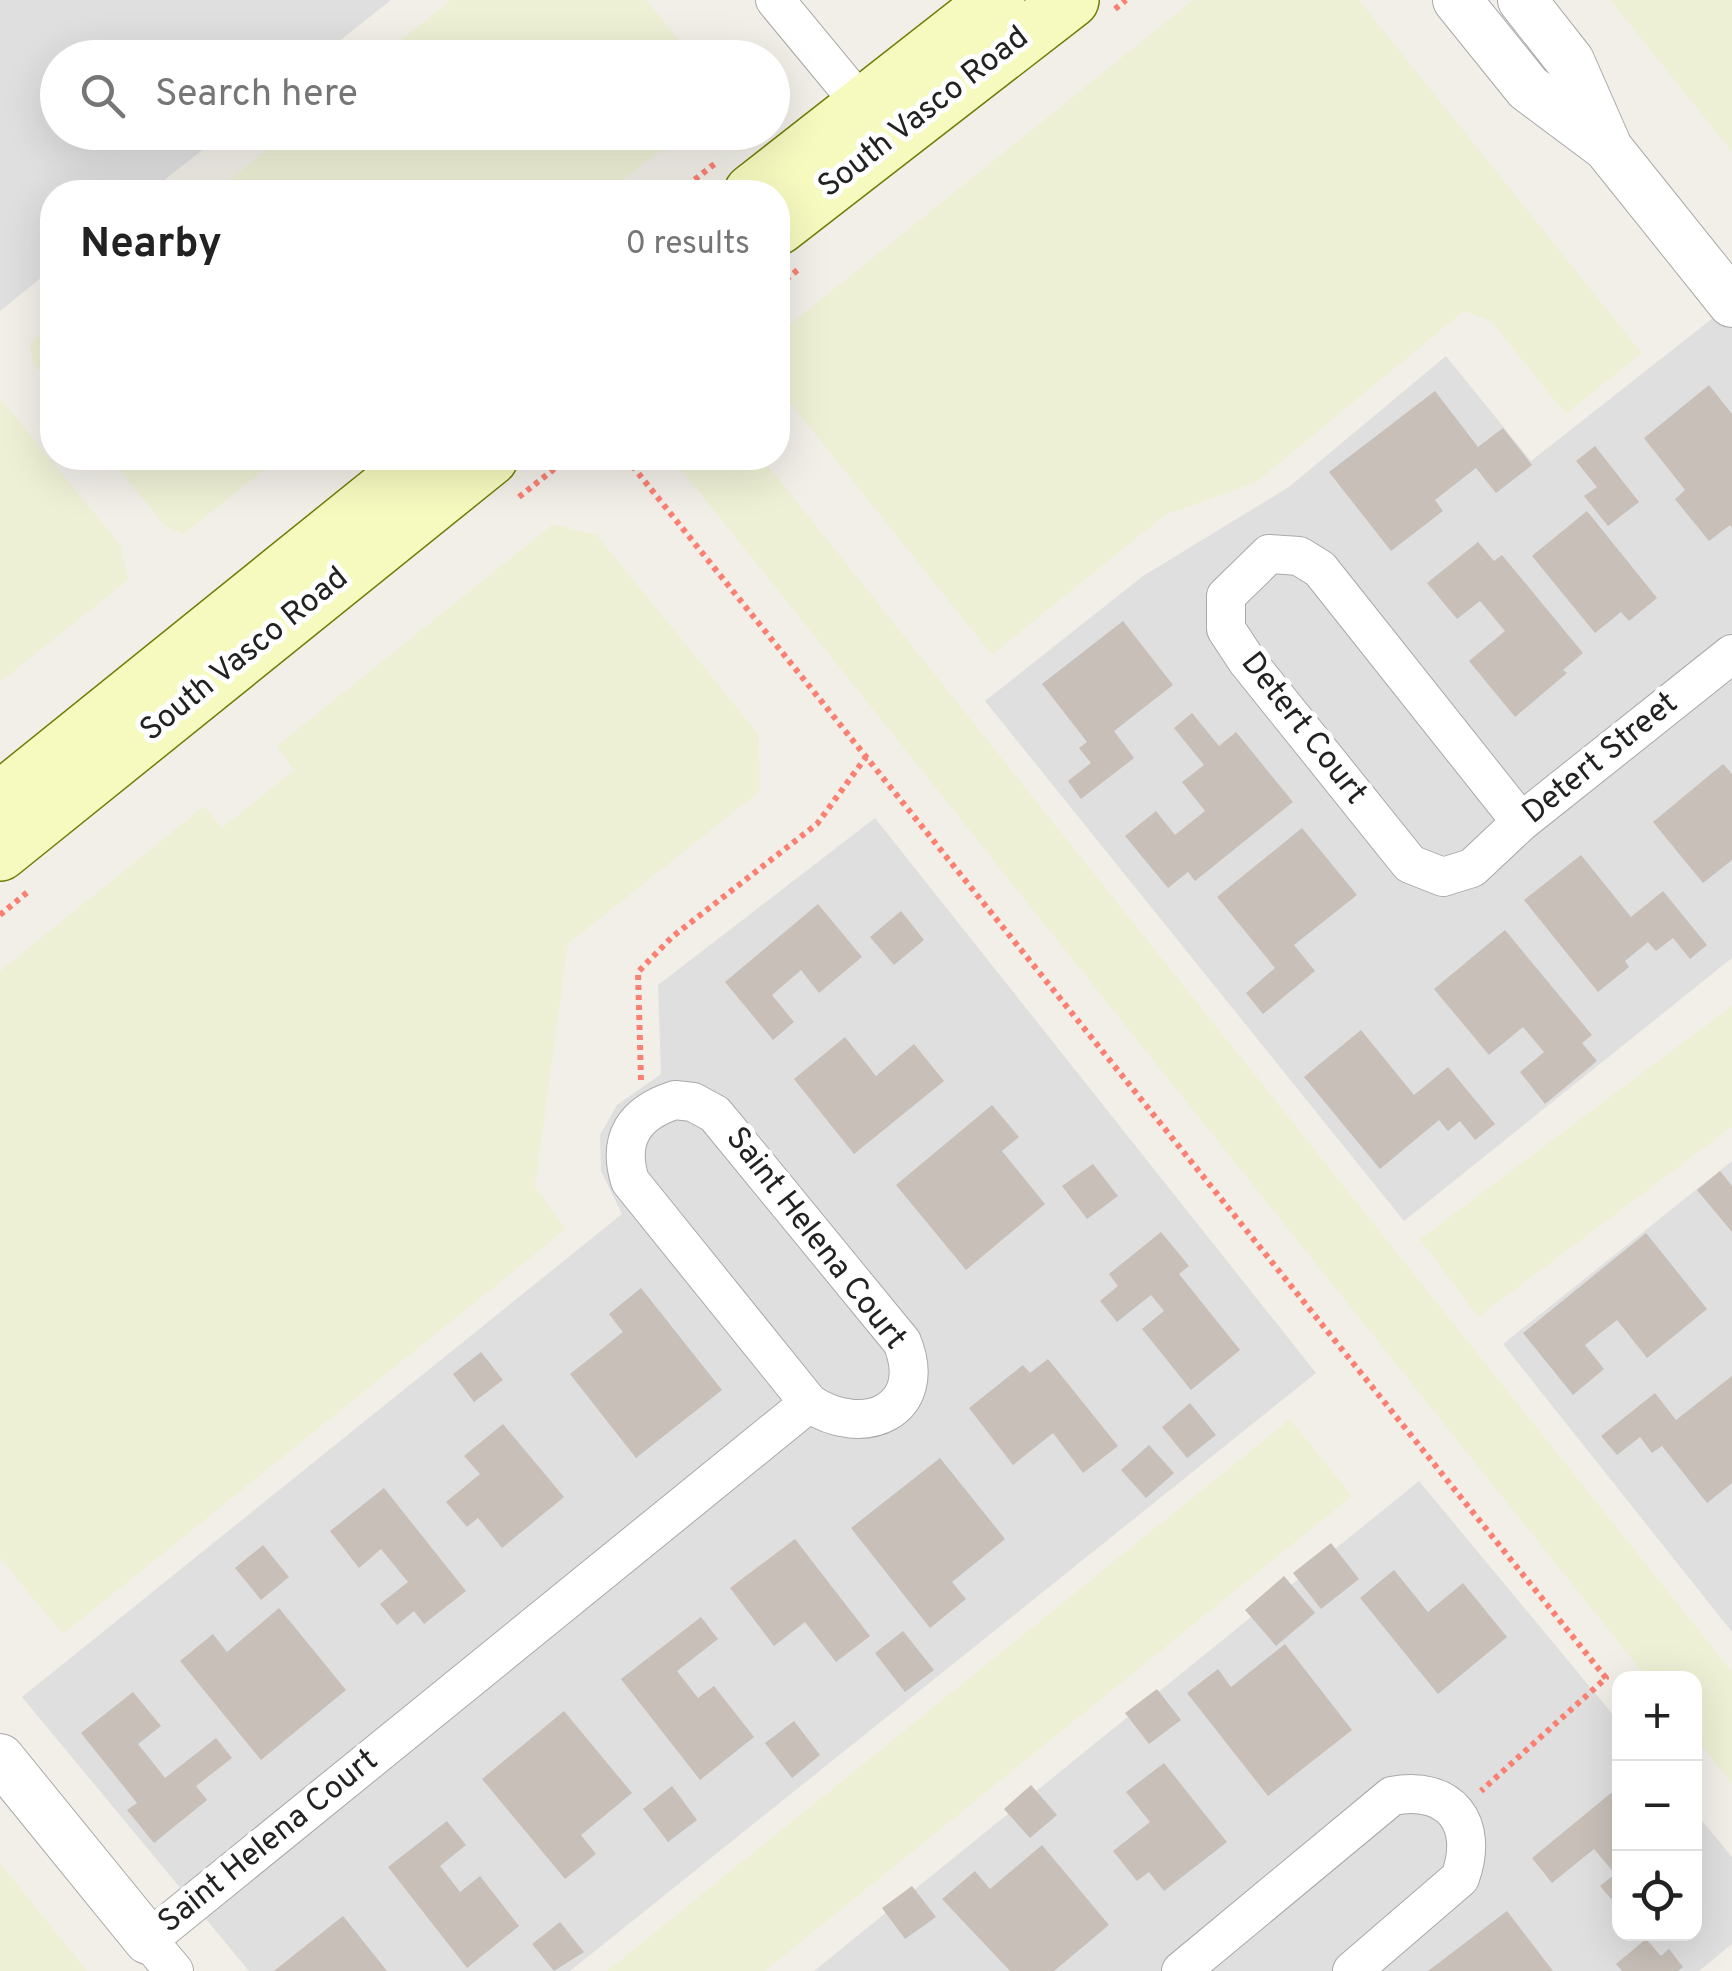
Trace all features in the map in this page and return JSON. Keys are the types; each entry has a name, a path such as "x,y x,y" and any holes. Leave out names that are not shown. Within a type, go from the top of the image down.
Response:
{"main road":[{"name":"South Vasco Road","path":"790,214 875,121 997,0"},
{"name":"South Vasco Road","path":"773,180 1072,0"},
{"name":"South Vasco Road","path":"0,800 409,470"},
{"name":"South Vasco Road","path":"0,853 475,470"}],"street":[{"path":"775,0 875,121"},
{"path":"1458,0 1528,88 1607,147 1732,303"},
{"path":"1522,0 1570,61 1607,147"},
{"name":"Detert Court","path":"1472,868 1443,877 1410,864 1247,661 1226,629 1226,596 1246,572 1269,554 1298,556 1320,569 1521,822"},
{"name":"Detert Street","path":"1472,868 1521,822 1732,654"},
{"name":"Saint Helena Court","path":"675,1100 693,1102 715,1114 902,1342 909,1360 908,1381 897,1402 884,1414 860,1422 836,1419 809,1403 630,1181 624,1161 626,1139 636,1121 653,1107 675,1100"},
{"name":"Saint Helena Court","path":"161,1956 809,1403"},
{"path":"0,1758 161,1956"},
{"path":"1181,1971 1392,1796 1418,1791 1440,1798 1457,1813 1465,1832 1467,1858 1460,1878 1352,1971"}],"path":[{"path":"636,470 1606,1678 1457,1813"},
{"path":"653,1107 639,1074 638,972 672,937 817,824 866,757"}],"shaded area":[{"path":"0,0 391,0 340,40 40,40 40,150 202,150 164,180 40,180 40,279 0,311"},
{"path":"1732,303 1732,958 1404,1221 985,701 1143,576 1289,487 1446,356 1531,461"},
{"path":"875,818 1316,1373 570,1971 249,1971 22,1697 622,1214 601,1171 600,1135 617,1105 661,1074 658,985"},
{"path":"1732,1161 1732,1632 1503,1344"},
{"path":"1419,1481 1612,1714 1612,1941 1702,1941 1702,1821 1732,1857 1732,1944 1699,1971 814,1971"}],"green space":[{"path":"451,0 646,0 679,40 401,40"},
{"path":"1193,0 1359,0 1642,353 1566,414 1492,322 1464,311 1255,483 1165,515 992,655 790,403 790,324"},
{"path":"1610,0 1732,0 1732,152"},
{"path":"267,150 661,150 623,180 230,180"},
{"path":"40,335 40,372 33,363 30,344"},
{"path":"0,398 40,447 40,470 59,470 121,546 128,580 0,682"},
{"path":"120,470 264,470 184,534 165,526"},
{"path":"682,470 772,470 1732,1672 1732,1784 1702,1746 1702,1671 1641,1671"},
{"path":"553,524 597,535 759,735 760,791 568,944 535,1187 566,1229 63,1634 0,1558 0,971 204,806 222,828 294,770 277,746"},
{"path":"1732,1006 1732,1127 1478,1317 1420,1239"},
{"path":"1290,1419 1352,1496 765,1971 607,1971"},
{"path":"0,1863 87,1971 0,1971"}],"building":[{"path":"1709,385 1732,414 1732,528 1730,525 1709,541 1675,499 1685,490 1644,438"},
{"path":"1435,391 1478,447 1503,428 1532,465 1496,493 1476,468 1435,500 1443,511 1391,551 1329,472"},
{"path":"1595,446 1639,502 1608,526 1584,496 1597,487 1576,461"},
{"path":"1587,511 1657,598 1629,621 1621,612 1595,633 1532,556"},
{"path":"1478,542 1494,561 1502,555 1583,653 1563,670 1567,673 1515,717 1469,661 1505,631 1480,601 1457,619 1427,583"},
{"path":"1123,621 1173,685 1114,731 1134,758 1081,799 1068,781 1091,763 1079,748 1087,742 1042,684"},
{"path":"1192,713 1219,746 1236,732 1293,802 1195,881 1188,872 1168,888 1125,836 1156,811 1175,835 1205,811 1182,782 1204,765 1174,728"},
{"path":"1723,764 1732,774 1732,860 1703,883 1653,822"},
{"path":"1302,828 1357,895 1294,945 1315,971 1263,1014 1246,993 1275,968 1217,897"},
{"path":"1581,855 1631,917 1663,891 1707,945 1690,959 1673,938 1656,951 1648,942 1625,961 1629,967 1598,992 1524,900"},
{"path":"818,904 862,957 819,993 801,970 772,995 794,1022 773,1040 725,982"},
{"path":"901,911 924,940 894,965 870,937"},
{"path":"1505,930 1592,1035 1582,1043 1597,1061 1545,1104 1520,1072 1544,1052 1523,1027 1489,1055 1434,989"},
{"path":"1361,1030 1414,1095 1448,1067 1495,1124 1475,1140 1460,1121 1448,1131 1439,1120 1380,1169 1304,1077"},
{"path":"845,1037 876,1076 914,1044 944,1081 854,1154 794,1079"},
{"path":"992,1105 1019,1137 1002,1151 1045,1204 966,1270 896,1185"},
{"path":"1093,1164 1118,1196 1087,1219 1062,1186"},
{"path":"1720,1171 1732,1186 1732,1232 1697,1190"},
{"path":"1161,1232 1189,1266 1179,1274 1240,1350 1191,1390 1142,1329 1164,1311 1151,1295 1117,1322 1100,1301 1118,1286 1109,1274"},
{"path":"1646,1233 1707,1309 1647,1358 1617,1320 1585,1345 1604,1369 1573,1395 1523,1333"},
{"path":"641,1288 722,1390 636,1458 570,1374 623,1332 609,1314"},
{"path":"481,1352 503,1380 474,1402 453,1374"},
{"path":"1048,1359 1118,1446 1083,1473 1053,1433 1013,1465 969,1408 1023,1365 1030,1373"},
{"path":"1732,1376 1732,1483 1707,1503 1662,1446 1652,1453 1640,1437 1617,1455 1601,1436 1655,1393 1676,1420"},
{"path":"1190,1403 1216,1435 1187,1458 1162,1427"},
{"path":"503,1424 564,1497 502,1548 478,1518 467,1527 446,1502 480,1474 464,1456"},
{"path":"1149,1445 1174,1473 1146,1498 1121,1470"},
{"path":"940,1458 1005,1539 952,1582 966,1599 930,1628 851,1528"},
{"path":"384,1488 466,1591 424,1624 414,1611 397,1625 380,1604 408,1582 381,1549 359,1568 330,1531"},
{"path":"795,1539 870,1636 836,1662 805,1622 774,1646 730,1588"},
{"path":"1331,1543 1359,1579 1321,1609 1293,1573"},
{"path":"263,1545 289,1577 261,1600 235,1568"},
{"path":"1394,1570 1428,1612 1463,1583 1507,1637 1438,1694 1360,1598"},
{"path":"1284,1576 1315,1613 1276,1646 1245,1610"},
{"path":"279,1608 346,1690 261,1760 180,1661 213,1634 227,1652"},
{"path":"701,1617 718,1639 677,1671 698,1698 714,1686 754,1737 700,1780 621,1679"},
{"path":"903,1631 934,1670 905,1692 875,1653"},
{"path":"1285,1644 1352,1730 1268,1796 1187,1693 1218,1669 1231,1687"},
{"path":"1157,1689 1181,1720 1149,1744 1125,1713"},
{"path":"133,1692 161,1726 138,1744 165,1778 216,1738 232,1758 196,1786 207,1800 154,1843 127,1810 137,1803 81,1733"},
{"path":"564,1711 632,1793 581,1835 596,1854 565,1879 482,1779"},
{"path":"794,1721 820,1755 792,1778 765,1743"},
{"path":"1164,1763 1227,1842 1164,1891 1149,1872 1137,1881 1113,1851 1150,1822 1126,1792"},
{"path":"1031,1785 1057,1815 1030,1838 1004,1809"},
{"path":"672,1786 697,1820 668,1842 643,1809"},
{"path":"1612,1794 1612,1870 1594,1849 1552,1883 1532,1858"},
{"path":"447,1821 466,1845 440,1866 460,1892 480,1876 519,1926 467,1968 388,1867"},
{"path":"1042,1845 1109,1925 1054,1971 1010,1971 942,1899 975,1871 990,1889"},
{"path":"1612,1876 1612,1900 1600,1886"},
{"path":"912,1886 936,1917 905,1939 882,1908"},
{"path":"1507,1911 1553,1971 1428,1971"},
{"path":"343,1916 387,1971 274,1971"},
{"path":"560,1922 584,1952 554,1971 532,1944"},
{"path":"1648,1941 1661,1956 1669,1949 1683,1967 1678,1971 1622,1971 1616,1964"}]}
